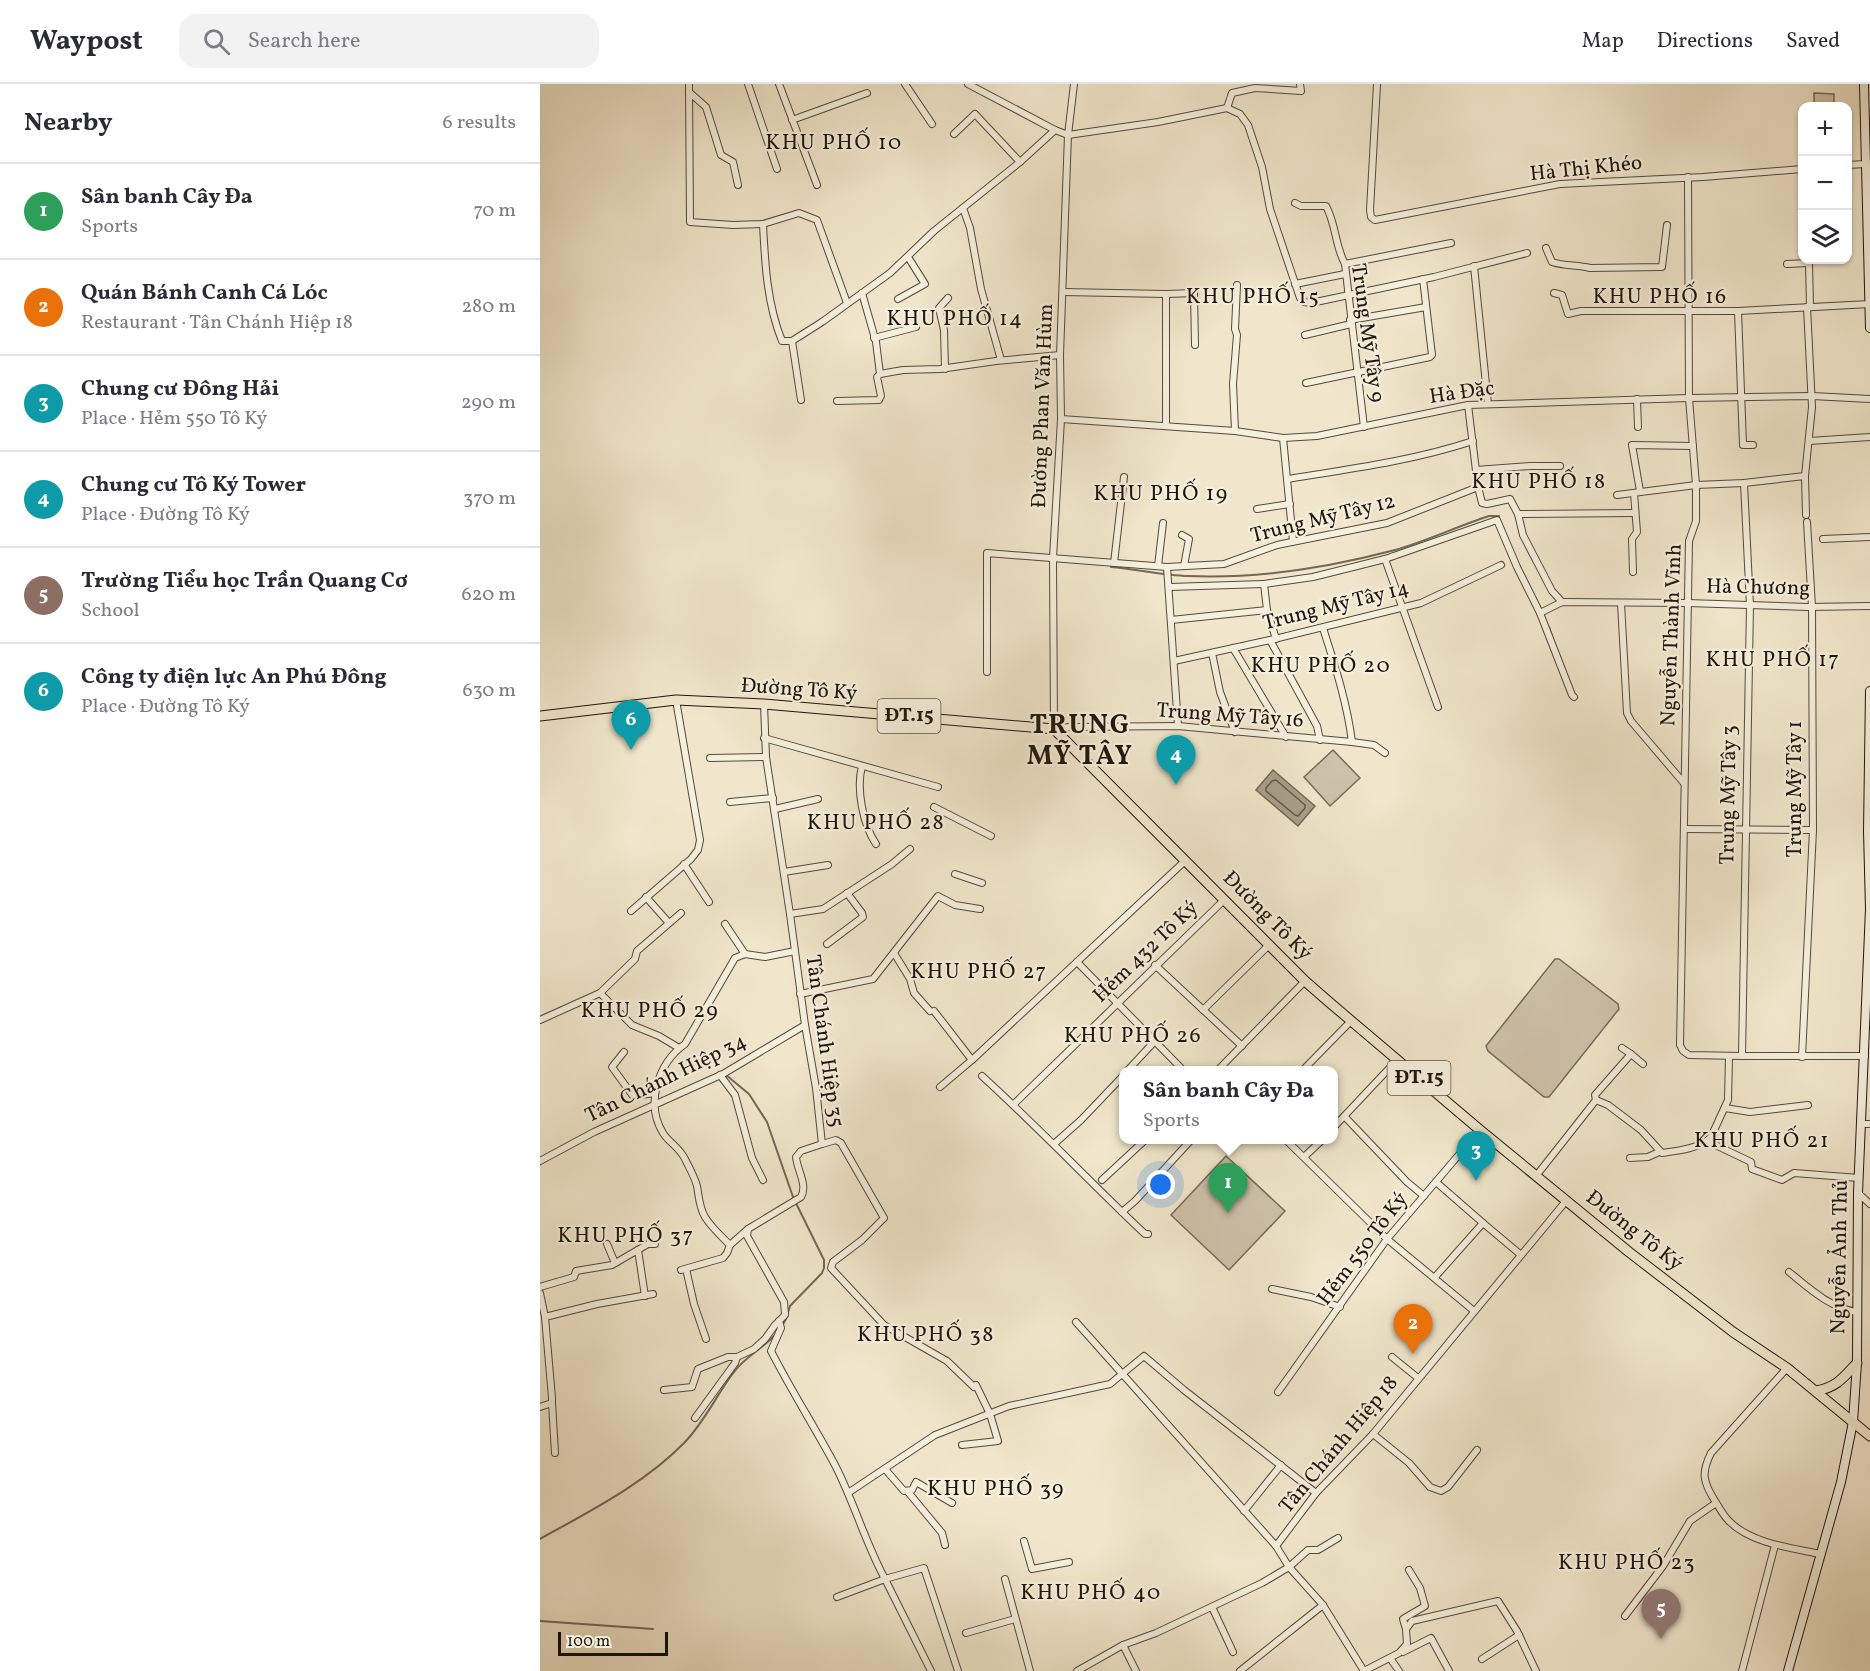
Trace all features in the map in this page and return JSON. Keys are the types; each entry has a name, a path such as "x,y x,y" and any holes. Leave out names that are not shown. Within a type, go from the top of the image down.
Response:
{"main road":[{"path":"1864,84 1868,118 1865,164 1870,328"},
{"name":"Nguyễn Ảnh Thủ","path":"1788,1671 1841,1482 1853,1422 1857,1363 1858,1193 1865,1124 1867,1081 1865,1056 1869,995 1870,691"},
{"name":"Đường Tô Ký","path":"540,716 676,700 764,704 1054,729 1305,981 1351,1021 1566,1201 1733,1332 1787,1368 1870,1437"},
{"path":"1816,1391 1832,1387 1857,1363"}],"street":[{"path":"689,84 690,222 733,225 763,224 799,213 817,220 847,303"},
{"path":"747,84 777,168"},
{"path":"779,84 817,185"},
{"path":"905,84 932,124"},
{"path":"968,84 1068,135 1158,122 1227,108 1240,114 1248,125 1262,167 1270,209 1300,298 1304,302 1311,303 1423,279 1527,253"},
{"name":"Đường Phan Văn Hùm","path":"1054,729 1053,558 1061,419 1060,355 1068,135 1074,84"},
{"path":"1227,108 1232,93 1255,88 1302,91 1300,84"},
{"name":"Hà Thị Khéo","path":"1377,84 1370,210 1371,217 1375,220 1560,184 1798,170"},
{"path":"689,92 706,107 722,155 733,162 738,185"},
{"path":"792,120 867,93"},
{"path":"954,134 975,114 1020,162"},
{"path":"763,224 765,265 772,317 782,341 792,341 890,273 934,231 1020,162 1055,130"},
{"path":"1852,165 1865,164"},
{"name":"Nguyễn Thành Vĩnh","path":"1688,177 1686,224 1689,398 1694,446 1696,521 1689,541 1680,1045 1689,1055 1729,1056"},
{"name":"Trung Mỹ Tây 9","path":"1295,203 1300,206 1326,206 1330,214 1339,254 1345,264 1364,427"},
{"path":"963,208 970,228 975,263 1001,360"},
{"path":"1546,248 1552,262 1562,265 1580,265 1590,268 1662,267 1667,225"},
{"path":"1345,264 1451,243"},
{"path":"898,299 925,284 908,257"},
{"name":"Trung Mỹ Tây 1","path":"1787,264 1809,263 1808,307 1812,396 1805,476 1812,607 1813,830 1803,1057"},
{"path":"1474,266 1488,404"},
{"path":"1296,284 1345,274"},
{"path":"1306,382 1430,357 1431,346 1423,279"},
{"path":"1235,432 1233,384 1237,335 1235,329 1237,285"},
{"path":"1063,292 1166,294 1194,292 1195,345"},
{"path":"837,401 879,400 881,396 874,338 862,293"},
{"path":"1554,293 1562,295 1568,314 1581,311 1738,311 1870,304"},
{"path":"1166,294 1166,426"},
{"path":"945,369 944,330 939,308 948,298"},
{"path":"1305,335 1351,322 1426,307"},
{"path":"1738,311 1743,445 1753,445"},
{"path":"874,338 915,327"},
{"path":"792,341 801,400"},
{"path":"880,374 903,370 945,369 1001,360 1060,355"},
{"name":"Hà Đặc","path":"1061,419 1166,426 1283,438 1317,436 1468,405 1741,397 1812,396 1870,399"},
{"path":"1637,399 1638,427"},
{"path":"1468,405 1482,503 1510,499 1518,514 1523,535 1552,591 1562,602"},
{"path":"1809,441 1870,437"},
{"path":"1283,438 1293,541"},
{"path":"1287,479 1378,465 1446,450 1473,441"},
{"path":"1633,572 1632,539 1637,532 1635,513 1637,492 1632,445 1694,446"},
{"path":"1476,470 1560,466"},
{"path":"1617,495 1696,484 1744,483 1805,476"},
{"path":"1114,563 1124,477"},
{"name":"Trung Mỹ Tây 3","path":"1742,1056 1750,606 1744,483"},
{"name":"Trung Mỹ Tây 12","path":"987,672 987,553 1167,568 1224,564 1293,541 1387,523 1478,487"},
{"path":"1257,509 1290,504"},
{"path":"1518,514 1635,513"},
{"path":"1169,587 1264,584 1313,577 1385,559 1497,520 1540,613 1574,697"},
{"path":"1158,566 1163,523"},
{"path":"1182,535 1190,539 1184,566"},
{"path":"1823,539 1870,537"},
{"path":"1385,559 1438,707"},
{"name":"Trung Mỹ Tây 14","path":"1174,661 1273,640 1421,603 1501,565"},
{"path":"1167,568 1178,726"},
{"path":"1264,584 1273,640 1317,726 1320,740"},
{"name":"Hà Chương","path":"1540,613 1562,602 1870,606"},
{"path":"1620,603 1627,713 1631,721 1684,782"},
{"path":"1171,620 1267,610"},
{"path":"1323,628 1341,683 1352,742"},
{"path":"1233,648 1286,737"},
{"path":"1212,653 1220,692 1235,732"},
{"path":"631,911 695,854 700,840 676,700"},
{"name":"Tân Chánh Hiệp 35","path":"706,1339 684,1270 723,1258 730,1245 748,1229 794,1202 804,1190 796,1157 801,1151 822,1144 816,1088 766,757 764,704"},
{"name":"Trung Mỹ Tây 16","path":"1054,729 1178,726 1352,742 1374,745 1385,753"},
{"path":"764,738 938,787"},
{"path":"710,758 766,757"},
{"path":"862,766 859,789 868,830 876,844"},
{"path":"730,802 773,798"},
{"path":"775,809 818,799"},
{"path":"934,807 991,836"},
{"path":"1684,829 1813,830"},
{"path":"790,914 823,909 910,849"},
{"path":"940,1087 972,1060 1186,859"},
{"path":"684,864 709,902"},
{"path":"784,872 828,865"},
{"path":"955,874 982,883"},
{"path":"827,944 863,917 847,894"},
{"path":"800,994 871,980 876,977 938,896 967,909 980,909"},
{"path":"646,897 669,923"},
{"name":"Hẻm 432 Tô Ký","path":"1014,1104 1224,900"},
{"path":"540,1020 600,993 635,958 637,951 681,913"},
{"path":"724,924 745,954"},
{"path":"1203,1010 1269,945"},
{"path":"730,1245 705,1217 698,1199 696,1185 684,1157 676,1145 664,1135 654,1107 655,1093 672,1053 685,1044 732,962 745,954 765,957 795,951"},
{"path":"894,953 910,979 914,993 932,1011 972,1060"},
{"path":"1077,962 1178,1066"},
{"path":"1155,965 1242,1046"},
{"path":"1223,1066 1305,981"},
{"path":"600,993 632,1025 659,1036 679,1048"},
{"path":"1308,1066 1351,1021"},
{"name":"Tân Chánh Hiệp 34","path":"540,1161 594,1132 654,1107 720,1075 805,1025"},
{"path":"1132,1066 1155,1041"},
{"path":"1622,1048 1643,1064"},
{"path":"624,1052 612,1067 626,1087 633,1096 655,1093"},
{"path":"1536,1176 1596,1100 1595,1095 1631,1054"},
{"path":"1630,1158 1648,1157 1659,1152 1683,1149 1707,1141 1711,1137 1728,1100 1729,1056 1865,1056"},
{"path":"1338,1123 1397,1060"},
{"path":"720,1075 735,1095 752,1158 763,1180"},
{"path":"982,1076 1014,1104 1145,1234 1148,1233"},
{"path":"1054,1144 1119,1080"},
{"path":"1596,1100 1608,1105 1641,1130 1659,1152"},
{"path":"1725,1108 1750,1112 1808,1105"},
{"path":"1345,1117 1407,1182 1424,1196"},
{"name":"Hẻm 550 Tô Ký","path":"1278,1392 1387,1239 1480,1130"},
{"path":"822,1144 836,1140 842,1143 884,1218 864,1239 833,1262 831,1268 884,1325 947,1361 974,1387 976,1385 990,1414 998,1441 962,1444"},
{"path":"1707,1141 1751,1162 1752,1169 1757,1172 1782,1180 1794,1173 1859,1178"},
{"path":"1102,1180 1141,1144"},
{"path":"1122,1212 1187,1144"},
{"path":"1290,1144 1387,1239 1474,1311"},
{"path":"1304,1157 1318,1144"},
{"path":"1436,1182 1521,1255"},
{"path":"1858,1193 1870,1204"},
{"name":"Tân Chánh Hiệp 18","path":"1276,1546 1316,1493 1373,1434 1566,1201"},
{"path":"1435,1278 1483,1223"},
{"path":"748,1229 747,1236 786,1307 771,1351 835,1466 873,1556 931,1671"},
{"path":"607,1244 615,1263"},
{"path":"540,1287 574,1277 576,1271 615,1263 648,1244 655,1244"},
{"path":"638,1250 645,1296"},
{"path":"1789,1272 1828,1302 1845,1310 1857,1312"},
{"path":"1272,1289 1311,1297 1340,1307"},
{"path":"540,1293 548,1340 555,1453"},
{"path":"545,1317 597,1304 653,1294"},
{"path":"1076,1322 1276,1546 1289,1567 1323,1605 1364,1671 1431,1638 1449,1671"},
{"path":"664,1390 692,1387 698,1369 728,1357 737,1358 759,1346 781,1324"},
{"path":"848,1493 935,1435 1009,1406 1110,1384 1144,1356 1316,1493"},
{"path":"695,1418 737,1358"},
{"path":"1392,1358 1418,1378"},
{"path":"1787,1368 1711,1453 1706,1463 1704,1479 1728,1521 1752,1536 1775,1545 1820,1554"},
{"path":"540,1407 549,1406 552,1403"},
{"path":"1373,1434 1409,1463 1435,1490 1441,1491 1448,1487 1477,1450"},
{"path":"1244,1511 1281,1465"},
{"path":"885,1469 901,1489 908,1492 942,1533 945,1545"},
{"path":"908,1492 914,1488 916,1482 952,1503"},
{"path":"1625,1616 1663,1566 1690,1521 1716,1503"},
{"path":"1077,1671 1123,1645 1156,1633 1212,1607 1289,1567 1308,1550 1318,1550 1338,1538"},
{"path":"1024,1541 1032,1569 1069,1562"},
{"path":"1742,1671 1775,1545"},
{"path":"837,1597 885,1579 924,1568 958,1671"},
{"path":"1399,1653 1407,1644 1403,1619 1425,1606 1420,1588 1409,1570"},
{"path":"1005,1579 1030,1671"},
{"path":"1406,1629 1412,1621 1498,1601 1519,1635 1536,1671"},
{"path":"1240,1671 1323,1605"},
{"path":"1212,1607 1233,1652"},
{"path":"966,1633 1015,1619"},
{"path":"1482,1659 1519,1635"},
{"path":"1123,1645 1136,1671"},
{"path":"1390,1658 1399,1671"}],"shaded area":[{"path":"1814,93 1834,94 1834,102 1814,102"},
{"path":"1333,750 1360,778 1330,806 1304,777"},
{"path":"1555,959 1559,959 1618,1004 1619,1009 1549,1097 1544,1097 1488,1051 1486,1046"},
{"path":"1226,1156 1285,1211 1229,1270 1171,1215"}],"water":[{"path":"1273,770 1315,806 1298,826 1256,790"}],"waterway":[{"path":"1111,567 1188,576 1240,576 1292,571 1395,550 1489,516 1499,516 1499,519"},
{"path":"1549,627 1554,642"},
{"path":"726,1075 749,1094 767,1122 793,1197 824,1260 822,1273 790,1306 782,1326"},
{"path":"540,1539 616,1496 668,1458 698,1427 738,1367 775,1335"},
{"path":"540,1621 653,1629"}],"place":[{"name":"Công ty điện lực An Phú Đông","path":"631,750"},
{"name":"Chung cư Tô Ký Tower","path":"1176,785"},
{"name":"Chung cư Đông Hải","path":"1476,1181"},
{"name":"Sân banh Cây Đa","path":"1228,1213"},
{"name":"Quán Bánh Canh Cá Lóc","path":"1413,1354"},
{"name":"Trường Tiểu học Trần Quang Cơ","path":"1661,1639"}],"district":[{"name":"KHU PHỐ 10","path":"834,143"},
{"name":"KHU PHỐ 15","path":"1253,297"},
{"name":"KHU PHỐ 16","path":"1660,297"},
{"name":"KHU PHỐ 14","path":"955,319"},
{"name":"KHU PHỐ 18","path":"1539,482"},
{"name":"KHU PHỐ 19","path":"1161,494"},
{"name":"KHU PHỐ 17","path":"1773,660"},
{"name":"KHU PHỐ 20","path":"1321,666"},
{"name":"TRUNG MỸ TÂY","path":"1080,742"},
{"name":"KHU PHỐ 28","path":"876,823"},
{"name":"KHU PHỐ 27","path":"979,972"},
{"name":"KHU PHỐ 29","path":"650,1011"},
{"name":"KHU PHỐ 26","path":"1133,1036"},
{"name":"KHU PHỐ 21","path":"1762,1141"},
{"name":"KHU PHỐ 37","path":"626,1236"},
{"name":"KHU PHỐ 38","path":"926,1335"},
{"name":"KHU PHỐ 39","path":"996,1489"},
{"name":"KHU PHỐ 23","path":"1627,1563"},
{"name":"KHU PHỐ 40","path":"1091,1593"}]}
